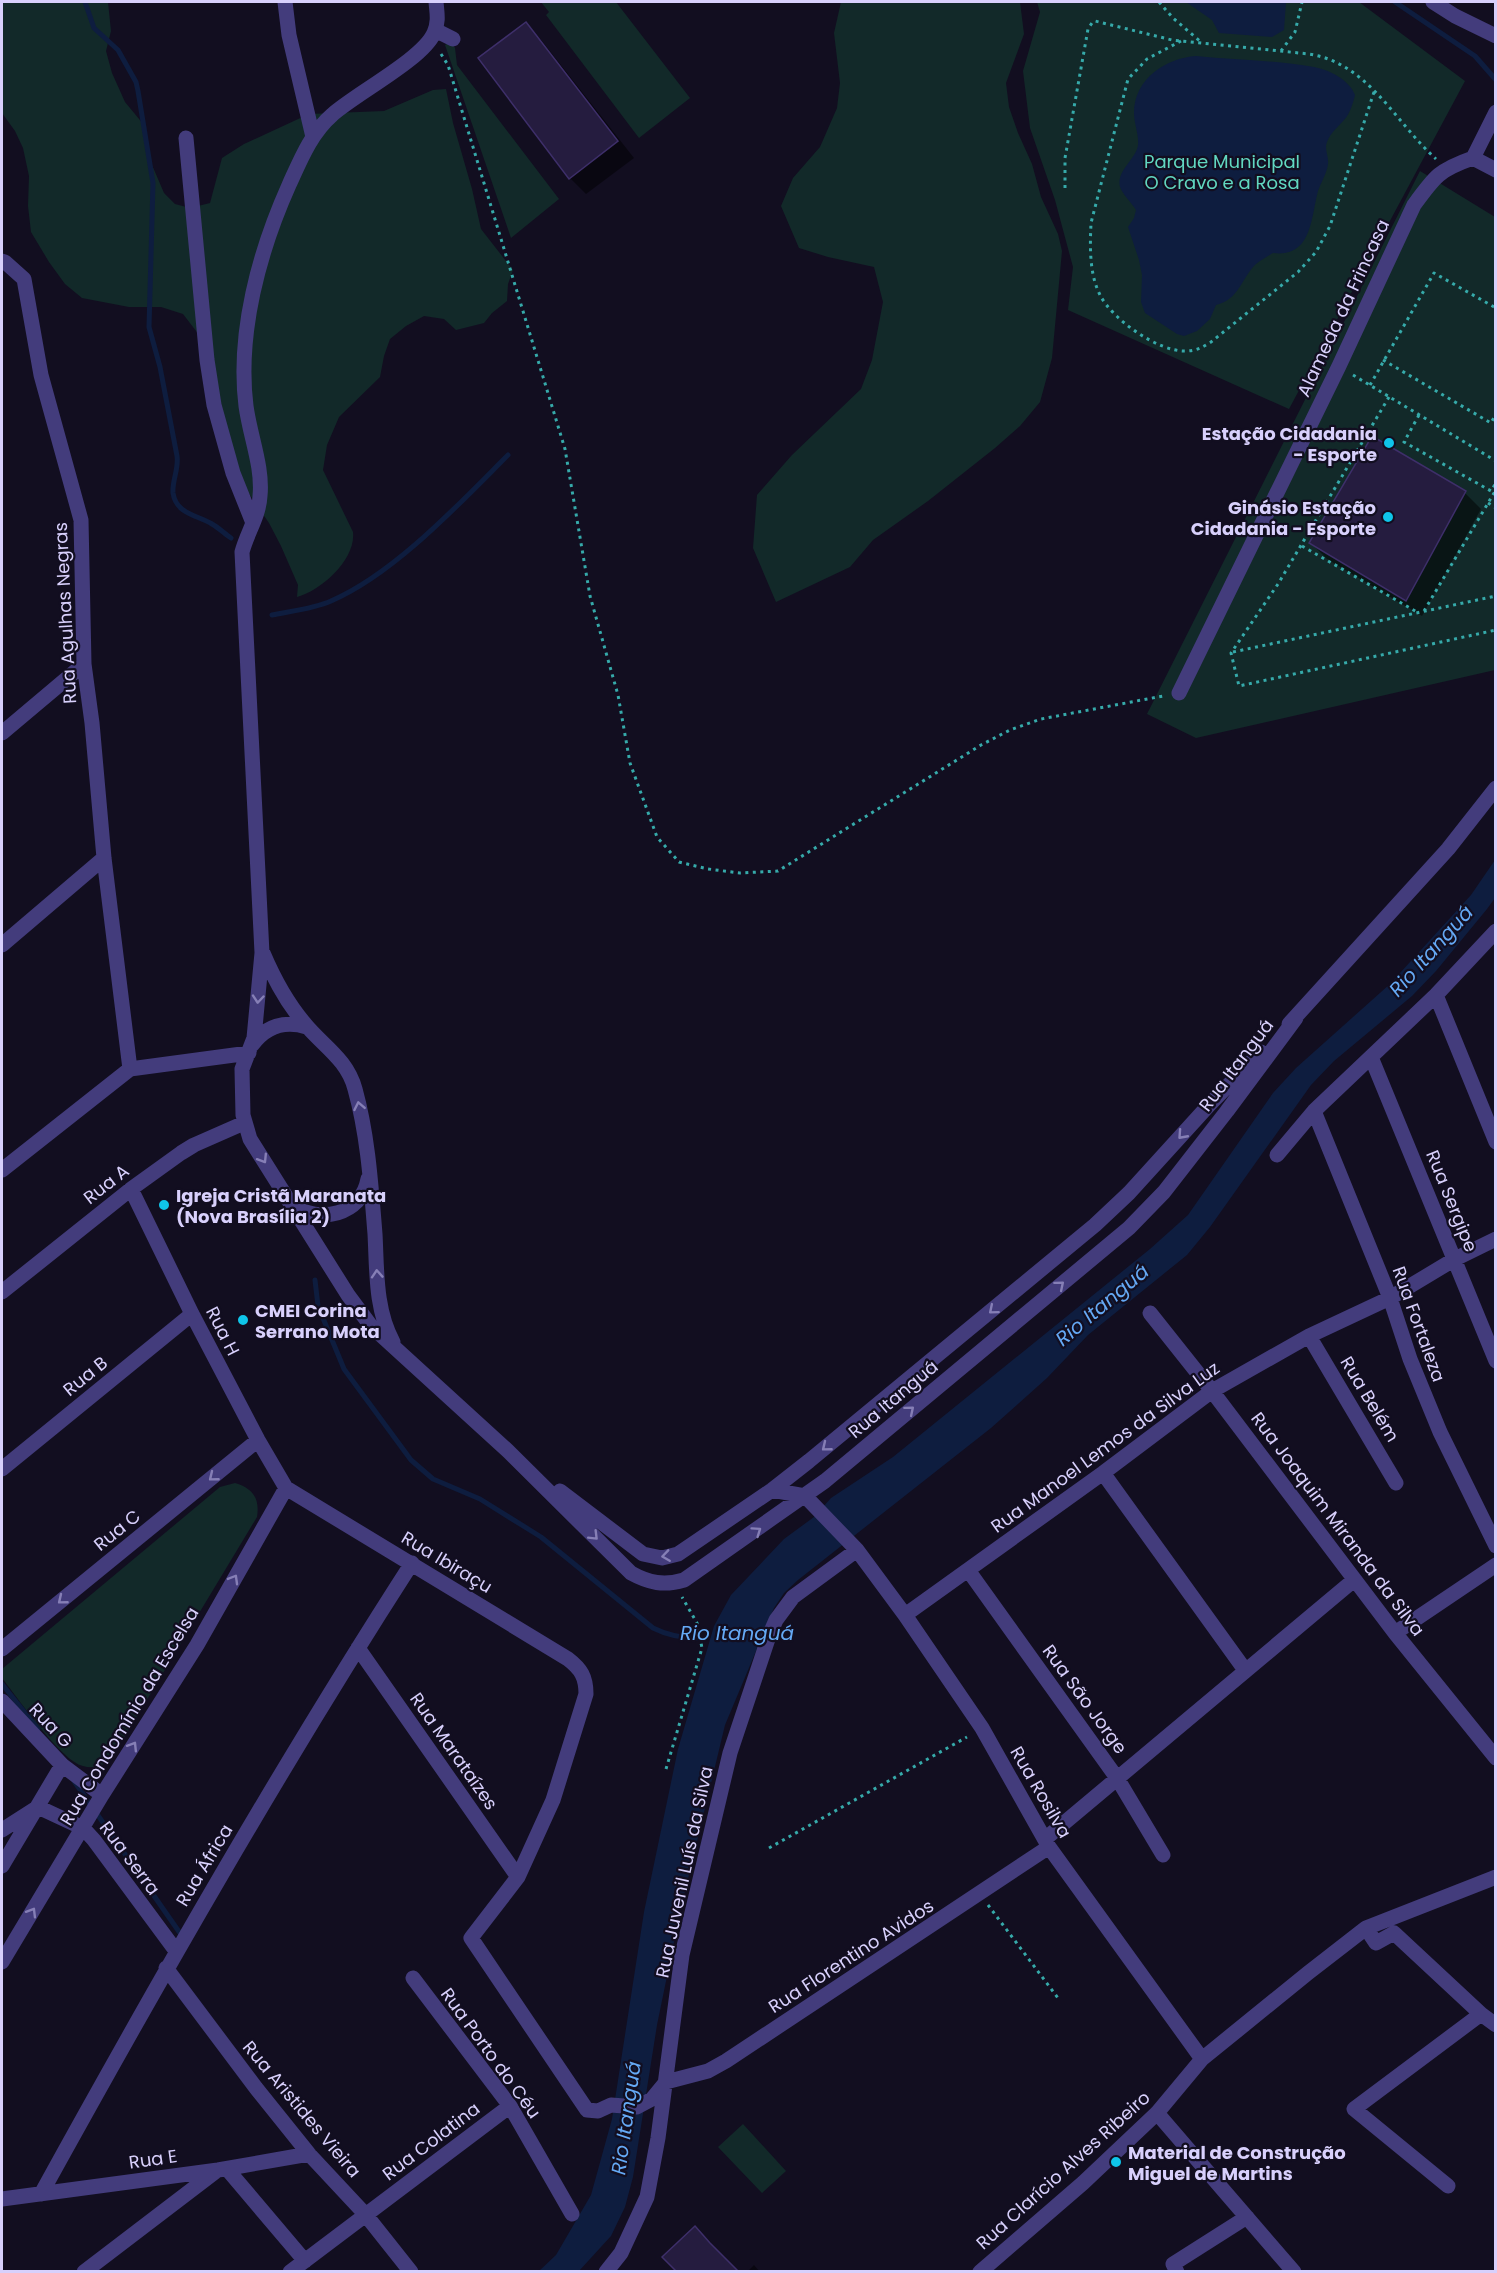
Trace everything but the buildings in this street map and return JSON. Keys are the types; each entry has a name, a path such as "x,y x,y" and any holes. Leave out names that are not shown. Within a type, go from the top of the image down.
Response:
{"street":[{"path":"285,2 289,35 313,137"},
{"path":"436,2 438,16 432,36 453,39"},
{"path":"1433,2 1455,16 1496,36"},
{"name":"Rua Itanguá","path":"432,36 376,84 331,115 313,137 275,220 258,276 244,354 246,407 261,486 258,510 245,539 243,566 262,953 255,1031 242,1069 244,1123 250,1139 359,1311 397,1350 508,1451 631,1573 652,1582 674,1582 693,1575 805,1496 864,1450 1130,1228 1164,1192 1227,1112 1296,1018"},
{"path":"1496,112 1473,158 1496,170"},
{"path":"186,138 207,360 214,405 233,473 253,523"},
{"name":"Alameda da Frincasa","path":"1179,693 1339,366 1414,205 1431,181 1446,168 1473,158"},
{"name":"Rua Agulhas Negras","path":"2,261 24,279 41,375 81,520 84,664 92,723 104,858 130,1069"},
{"path":"2,733 84,664"},
{"path":"1296,1018 1442,856 1496,788"},
{"path":"2,945 104,858"},
{"path":"1277,1155 1314,1111 1436,994 1496,931"},
{"name":"Rua Itanguá","path":"262,953 286,999 307,1027 333,1052 348,1071 358,1101 370,1163 379,1301 385,1325 397,1350"},
{"path":"1436,994 1496,1142"},
{"name":"Rua Itanguá","path":"508,1451 635,1549 652,1557 662,1558 678,1554 772,1490 1111,1211 1209,1105 1296,1018"},
{"path":"2,1170 130,1069 250,1049 264,1032 280,1024 298,1024 307,1027"},
{"name":"Rua Sergipe","path":"1371,1057 1496,1361"},
{"name":"Rua Fortaleza","path":"1314,1111 1390,1298 1410,1359 1440,1432 1496,1546"},
{"name":"Rua A","path":"2,1292 131,1189 194,1145 244,1123"},
{"path":"292,1206 309,1215 318,1216 337,1214 347,1209 355,1203 367,1185 370,1163"},
{"name":"Rua H","path":"131,1189 192,1314 258,1440 286,1488"},
{"name":"Rua Manoel Lemos da Silva Luz","path":"905,1615 1103,1473 1212,1391 1309,1336 1390,1298 1455,1258 1496,1239"},
{"name":"Rua Joaquim Miranda da Silva","path":"1150,1313 1212,1391 1395,1634 1496,1758"},
{"name":"Rua B","path":"2,1468 192,1314"},
{"name":"Rua Belém","path":"1309,1336 1396,1483"},
{"name":"Rua C","path":"2,1649 258,1440"},
{"path":"1103,1473 1245,1670"},
{"name":"Rua Ibiraçu","path":"286,1488 568,1659 583,1673 586,1694 553,1800 518,1876"},
{"name":"Rua Condomínio da Escelsa","path":"2,1962 102,1795 197,1645 286,1488"},
{"path":"772,1490 805,1496"},
{"name":"Rua Rosilva","path":"805,1496 819,1508 853,1547 905,1615 982,1728 1047,1843 1202,2060"},
{"name":"Rua Juvenil Luís da Silva","path":"606,2271 621,2253 647,2197 666,2082 682,1955 730,1753 769,1636 776,1620 794,1597 853,1547"},
{"name":"Rua África","path":"41,2194 166,1968 358,1648 412,1563"},
{"path":"1395,1634 1496,1566"},
{"name":"Rua São Jorge","path":"968,1570 1117,1778 1163,1856"},
{"name":"Rua Florentino Avidos","path":"666,2082 708,2071 726,2061 980,1894 1047,1843 1117,1778 1354,1580"},
{"name":"Rua Marataízes","path":"358,1648 518,1876"},
{"name":"Rua G","path":"2,1701 62,1765 102,1795"},
{"path":"2,1866 62,1765"},
{"path":"2,1830 38,1807"},
{"name":"Rua Serra","path":"38,1807 83,1828 176,1951"},
{"path":"518,1876 471,1938 587,2110 598,2111 611,2105 637,2107 652,2099 666,2082"},
{"name":"Rua Clarício Alves Ribeiro","path":"980,2271 1083,2183 1157,2113 1202,2060 1366,1928 1496,1876"},
{"path":"1366,1928 1376,1943 1394,1934 1496,2025"},
{"name":"Rua Aristides Vieira","path":"166,1968 309,2154 365,2214 411,2271"},
{"name":"Rua Porto do Céu","path":"413,1978 510,2106 572,2214"},
{"path":"1448,2186 1354,2109 1481,2014"},
{"name":"Rua Colatina","path":"290,2271 510,2106"},
{"path":"1157,2113 1294,2271"},
{"name":"Rua E","path":"2,2199 223,2169 309,2154"},
{"path":"84,2271 223,2169 305,2261"},
{"path":"1177,2271 1173,2265 1247,2217"}],"path":[{"path":"1160,2 1173,18 1202,43"},
{"path":"1281,51 1294,32 1302,2"},
{"path":"1065,188 1065,158 1089,26 1100,21 1181,41 1320,56 1341,63 1353,71 1423,147 1446,168"},
{"path":"432,36 448,65 565,449 590,596 618,695 630,763 657,837 679,862 740,873 778,871 981,745 1010,730 1041,719 1179,693"},
{"path":"1181,41 1147,59 1128,79 1091,222 1090,240 1097,287 1106,305 1136,332 1175,350 1194,350 1211,342 1311,259 1329,226 1374,92"},
{"path":"1370,385 1434,273 1496,309"},
{"path":"1383,360 1491,423"},
{"path":"1339,366 1496,461"},
{"path":"1389,397 1302,546 1232,653 1239,686 1496,630"},
{"path":"1491,423 1496,414"},
{"path":"1419,415 1404,442 1494,493 1424,611"},
{"path":"1491,423 1496,420"},
{"path":"1491,491 1496,483"},
{"path":"1488,503 1496,508"},
{"path":"1302,546 1417,612"},
{"path":"1232,653 1496,596"},
{"path":"666,1769 702,1648 697,1623 674,1582"},
{"path":"769,1848 982,1728"},
{"path":"980,1894 1058,1998"}],"green space":[{"path":"2,2 108,2 111,31 106,51 112,73 125,102 144,125 152,165 164,193 175,204 190,208 210,203 222,158 244,144 309,114 384,111 433,90 446,89 481,229 513,270 508,284 507,301 484,323 456,330 444,319 424,316 406,326 390,339 380,377 339,417 327,445 323,470 353,532 349,553 343,563 317,588 297,597 298,585 281,546 269,523 241,482 203,340 183,314 161,307 129,307 82,298 65,284 31,232 28,206 29,176 23,148 15,131 2,113"},
{"path":"541,2 616,2 690,98 639,138 546,15 549,12"},
{"path":"841,2 1020,2 1024,34 1006,83 1009,107 1032,164 1041,197 1058,234 1062,251 1052,358 1040,402 1020,426 928,501 873,540 850,567 776,602 753,548 757,495 792,455 861,389 872,360 883,302 874,267 799,248 781,206 793,178 820,147 837,108 840,83 834,33"},
{"name":"Parque Municipal O Cravo e a Rosa","path":"1037,2 1359,2 1465,81 1289,409 1068,310 1073,267 1055,200 1030,128 1023,71 1040,12"},
{"path":"451,41 455,48 457,65 559,199 511,238 445,45"},
{"name":"Estação Cidadania - Esporte","path":"1420,171 1495,217 1495,670 1196,738 1147,714"},
{"path":"235,1483 254,1495 258,1511 257,1517 110,1761 100,1766 90,1767 74,1762 63,1753 28,1713 2,1678 2,1669 220,1487"},
{"path":"743,2124 786,2171 762,2193 718,2147"}],"water":[{"path":"1186,2 1286,2 1284,30 1272,37 1219,33 1212,20"},
{"path":"1196,56 1320,68 1344,80 1355,95 1348,115 1327,142 1327,167 1318,191 1308,234 1303,242 1296,249 1286,253 1273,253 1256,264 1235,293 1216,305 1210,319 1197,331 1184,336 1177,334 1145,313 1141,302 1142,275 1128,227 1136,210 1121,190 1120,181 1123,170 1134,156 1138,145 1134,113 1139,90 1154,72 1163,66"},
{"name":"Rio Itanguá","path":"1495,860 1495,898 1487,909 1436,971 1412,996 1334,1061 1311,1085 1210,1227 1187,1255 1088,1335 1047,1378 991,1428 784,1593 774,1608 725,1725 681,1908 657,2025 633,2177 625,2207 611,2236 579,2271 538,2272 556,2255 591,2195 612,2119 644,1912 678,1749 714,1626 731,1595 784,1539 814,1517 831,1498 893,1457 1150,1249 1188,1215 1273,1093 1296,1068 1390,984 1471,895"}],"waterway":[{"path":"85,2 94,28 118,50 136,82 138,91 153,183 149,327 160,367 177,456 173,493 175,500 183,510 212,524 231,538"},
{"path":"1395,2 1475,56 1496,80"},
{"path":"272,615 324,604 355,589 378,574 425,536 508,455"},
{"path":"315,1280 318,1306 344,1369 411,1460 433,1479 480,1499 541,1537 653,1628 674,1636 697,1638"},
{"path":"2,1684 38,1729"},
{"path":"74,1781 182,1936"}],"place":[{"name":"Estação Cidadania - Esporte","path":"1389,443"},
{"name":"Ginásio Estação Cidadania - Esporte","path":"1388,517"},
{"name":"Igreja Cristã Maranata (Nova Brasília 2)","path":"164,1205"},
{"name":"CMEI Corina Serrano Mota","path":"243,1320"},
{"name":"Material de Construção Miguel de Martins","path":"1116,2162"}]}
